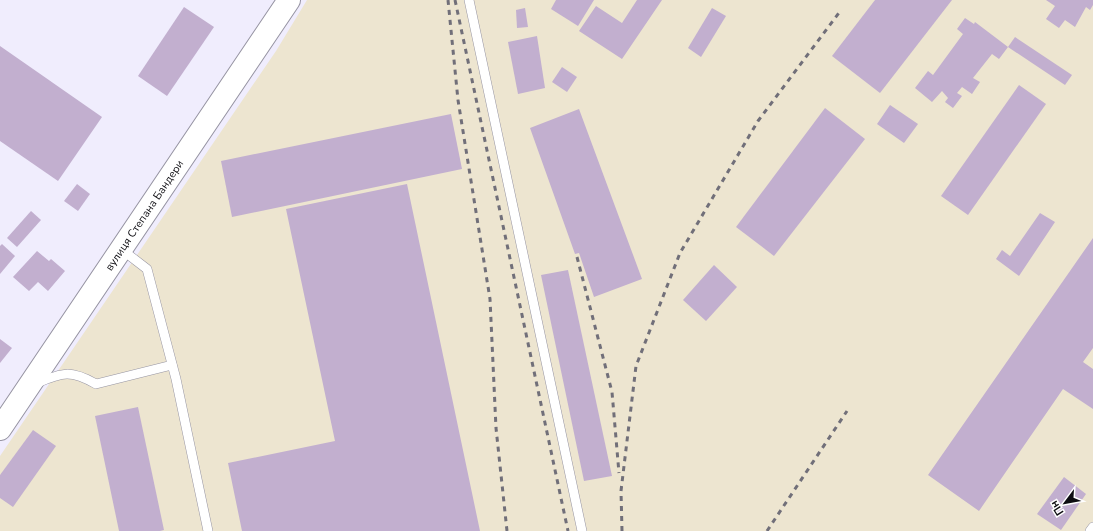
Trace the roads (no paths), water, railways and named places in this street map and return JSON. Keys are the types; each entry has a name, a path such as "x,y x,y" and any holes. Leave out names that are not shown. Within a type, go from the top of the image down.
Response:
{"street":[{"name":"вулиця Степана Бандери","path":"0,429 288,0"}],"lane":[{"path":"469,0 582,531"},
{"path":"121,249 147,269 172,365 208,531"},
{"path":"29,387 59,373 81,376 96,384 172,365"},
{"path":"1090,531 1093,527"}],"railway":[{"path":"448,0 458,100 490,299 496,428 507,531"},
{"path":"455,0 568,531"},
{"path":"622,531 621,491 636,366 680,253 758,121 841,10"},
{"path":"577,257 612,392 619,473"},
{"path":"767,531 847,411"}]}
